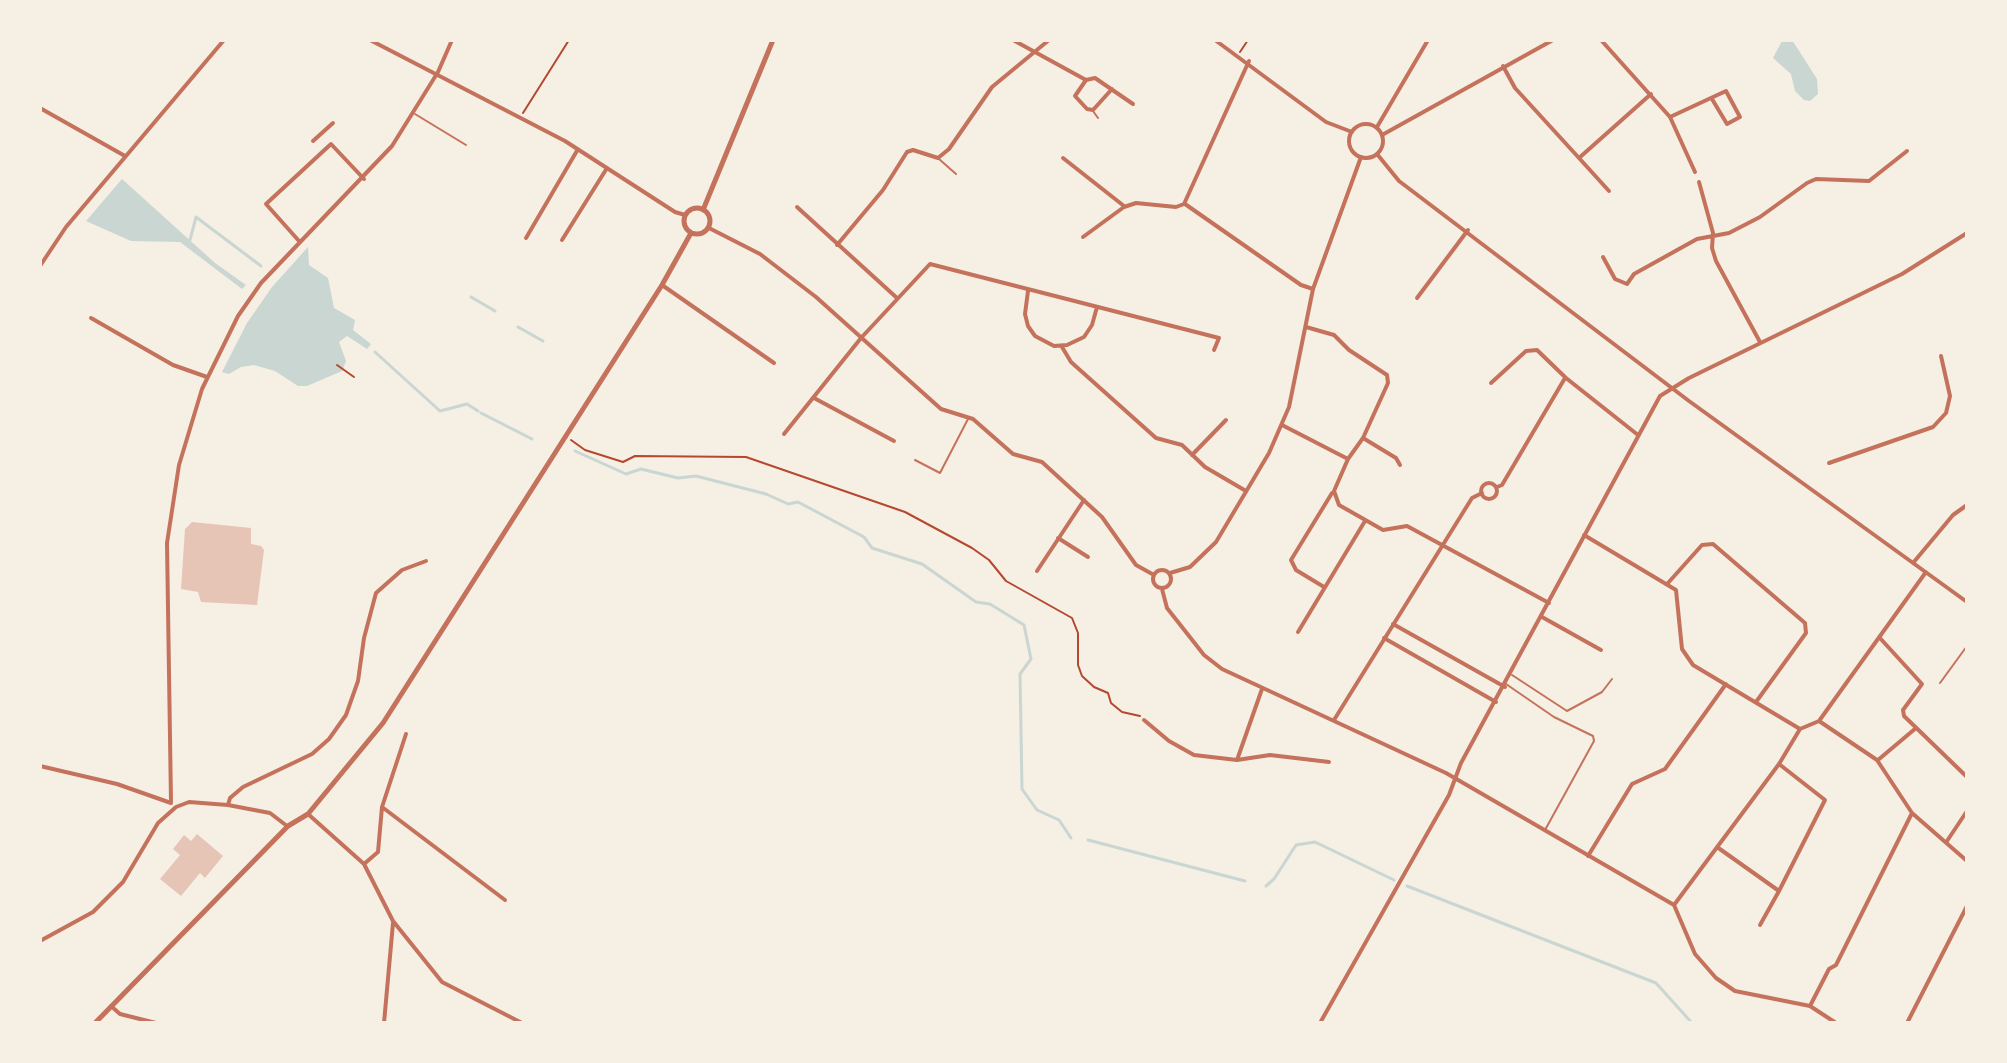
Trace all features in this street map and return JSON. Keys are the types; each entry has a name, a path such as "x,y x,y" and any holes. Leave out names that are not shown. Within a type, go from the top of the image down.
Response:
{"street":[{"path":"40,266 66,227 224,40"},
{"path":"370,40 438,72 578,149 685,215"},
{"path":"171,802 167,543 183,448 207,377 238,316 277,263 364,179 414,113 452,40"},
{"path":"703,210 773,40"},
{"path":"1013,40 1086,80 1095,78 1133,104"},
{"path":"837,245 883,190 907,152 913,150 938,158 949,149 992,87 1049,40"},
{"path":"1215,40 1249,61 1295,101 1326,122 1352,132"},
{"path":"1419,40 1424,46"},
{"path":"1377,127 1391,108 1428,40"},
{"path":"1382,135 1553,40"},
{"path":"1601,40 1670,117 1695,172"},
{"path":"1083,237 1124,207 1136,203 1176,207 1184,204 1249,61"},
{"path":"1503,66 1515,88 1609,191"},
{"path":"1086,80 1075,96 1078,102 1093,110 1112,89"},
{"path":"1670,117 1726,91 1740,117 1727,124 1712,99"},
{"path":"1579,158 1651,94"},
{"path":"40,108 125,156"},
{"path":"313,141 333,123"},
{"path":"1364,124 1377,127 1382,135 1382,147 1377,154 1361,157 1350,146 1352,132 1364,124"},
{"path":"322,133 364,179"},
{"path":"299,241 266,204 331,144"},
{"path":"526,238 578,149"},
{"path":"1603,257 1615,279 1627,284 1634,274 1684,246 1760,217 1816,179 1869,181 1907,151"},
{"path":"1377,154 1393,176 1672,388 1967,602"},
{"path":"1154,575 1161,570 1170,573 1184,570 1216,542 1282,425 1313,289 1361,157"},
{"path":"1063,158 1124,207"},
{"path":"562,240 607,168"},
{"path":"1699,182 1716,261 1760,342"},
{"path":"1184,204 1301,285 1313,289"},
{"path":"797,207 897,298"},
{"path":"685,215 691,210 703,210 709,215 709,228"},
{"path":"685,215 685,228 691,233 699,235 709,228"},
{"path":"709,228 760,254 820,300 941,409 969,418 1013,454 1042,462 1102,517 1136,565 1154,575"},
{"path":"1417,298 1468,230"},
{"path":"95,1023 288,826 308,814 404,695 662,285 691,233"},
{"path":"1320,1023 1457,779 1461,763 1660,396 1760,342 1902,274 1967,233"},
{"path":"784,434 861,338 925,267 934,264 1219,338 1214,350"},
{"path":"662,285 774,363"},
{"path":"1028,290 1025,314 1028,326 1046,343 1062,347 1079,340 1088,332 1097,307"},
{"path":"91,318 173,365 207,377"},
{"path":"1306,327 1334,335 1349,350 1387,375 1388,383 1334,491 1291,560 1296,570 1324,587"},
{"path":"1062,347 1071,362 1156,438 1182,445 1246,491"},
{"path":"1491,383 1531,348 1638,435"},
{"path":"1829,463 1933,427 1946,413 1950,396 1941,356"},
{"path":"1482,493 1492,498 1497,487 1502,485 1566,378"},
{"path":"814,398 894,441"},
{"path":"1192,455 1226,420"},
{"path":"1282,425 1348,459"},
{"path":"1363,438 1396,458 1400,465"},
{"path":"1334,720 1472,498 1482,493 1488,482 1497,487"},
{"path":"1334,491 1339,505 1365,521 1383,530 1407,526 1549,603"},
{"path":"1037,571 1084,500"},
{"path":"1913,563 1953,515 1967,505"},
{"path":"1298,632 1365,521"},
{"path":"1584,535 1668,583 1679,597 1682,649 1686,658 1800,729"},
{"path":"1058,538 1088,557"},
{"path":"1668,583 1702,545 1713,544 1805,623 1806,633 1756,702"},
{"path":"228,805 230,798 243,787 312,754 329,739 346,715 358,681 367,623 376,593 402,570 426,561"},
{"path":"1674,905 1779,764 1800,729 1819,721 1926,572"},
{"path":"1162,589 1171,582 1170,573"},
{"path":"1154,575 1154,584 1162,589 1167,608 1204,655 1222,669 1457,779 1674,905 1695,954 1716,978 1735,991 1810,1006 1836,1023"},
{"path":"1542,617 1601,650"},
{"path":"1393,624 1505,686"},
{"path":"1879,637 1922,684 1903,710 1916,728 1967,777"},
{"path":"1384,638 1496,702"},
{"path":"1587,856 1632,784 1665,769 1726,684"},
{"path":"1237,760 1262,689"},
{"path":"1144,720 1169,741 1194,755 1237,760 1270,755 1287,760 1329,762"},
{"path":"1819,721 1877,760 1912,813 1967,861"},
{"path":"1877,760 1916,728"},
{"path":"364,864 378,852 382,807 406,734"},
{"path":"1760,925 1825,800 1779,764"},
{"path":"40,766 117,784 171,802 176,807"},
{"path":"40,941 93,912 123,882 158,823 176,807 189,802 228,805 270,813 288,826"},
{"path":"382,807 505,900"},
{"path":"1947,841 1967,811"},
{"path":"1810,1006 1829,969 1836,965 1912,813"},
{"path":"308,814 364,864 393,921 431,971 452,990 522,1023"},
{"path":"1717,847 1779,891"},
{"path":"1907,1023 1967,906"},
{"path":"384,1023 393,921"},
{"path":"111,1006 120,1014 156,1023"}],"lane":[{"path":"1093,110 1098,118"},
{"path":"414,113 466,145"},
{"path":"938,158 956,174"},
{"path":"915,460 940,473 969,418"},
{"path":"1940,683 1967,646"},
{"path":"1511,675 1567,711 1602,692 1612,679"},
{"path":"1505,686 1554,717 1593,736 1594,741 1544,831"}],"path":[{"path":"519,118 569,40"},
{"path":"1243,49 1248,40"},
{"path":"337,365 354,377"},
{"path":"566,437 585,450 623,462 635,456 746,457 905,512 972,548 989,560 1006,581 1072,618 1082,676 1094,687 1108,693 1111,703 1122,712 1137,713 1144,720"}],"shaded area":[{"path":"1792,40 1817,79 1818,94 1810,101 1804,100 1795,91 1791,74 1773,58 1782,41"},
{"path":"122,179 215,263 246,285 242,289 180,242 131,241 86,221"},
{"path":"308,247 309,265 328,278 334,308 355,320 353,330 371,344 367,349 347,336 339,342 346,361 342,371 307,386 298,386 275,371 254,365 241,367 229,374 222,372 247,323 272,287"}],"building":[{"path":"192,522 251,528 251,544 264,550 257,605 201,602 198,592 181,589 185,529"},
{"path":"197,834 223,856 205,878 200,873 181,896 160,879 180,855 173,849 184,835 191,841"}],"waterway":[{"path":"190,240 196,217 261,266"},
{"path":"471,297 495,311"},
{"path":"518,327 543,341"},
{"path":"375,352 440,411 467,404 478,411"},
{"path":"481,413 532,439"},
{"path":"575,451 626,474 641,469 678,478 696,476 766,494 788,504 798,502 864,537 872,548 922,564 976,602 990,604 1024,625 1031,659 1020,674 1022,789 1037,810 1059,820 1071,838"},
{"path":"1088,840 1245,881"},
{"path":"1266,886 1296,845 1315,842 1394,880"},
{"path":"1407,886 1656,983 1692,1023"}]}
